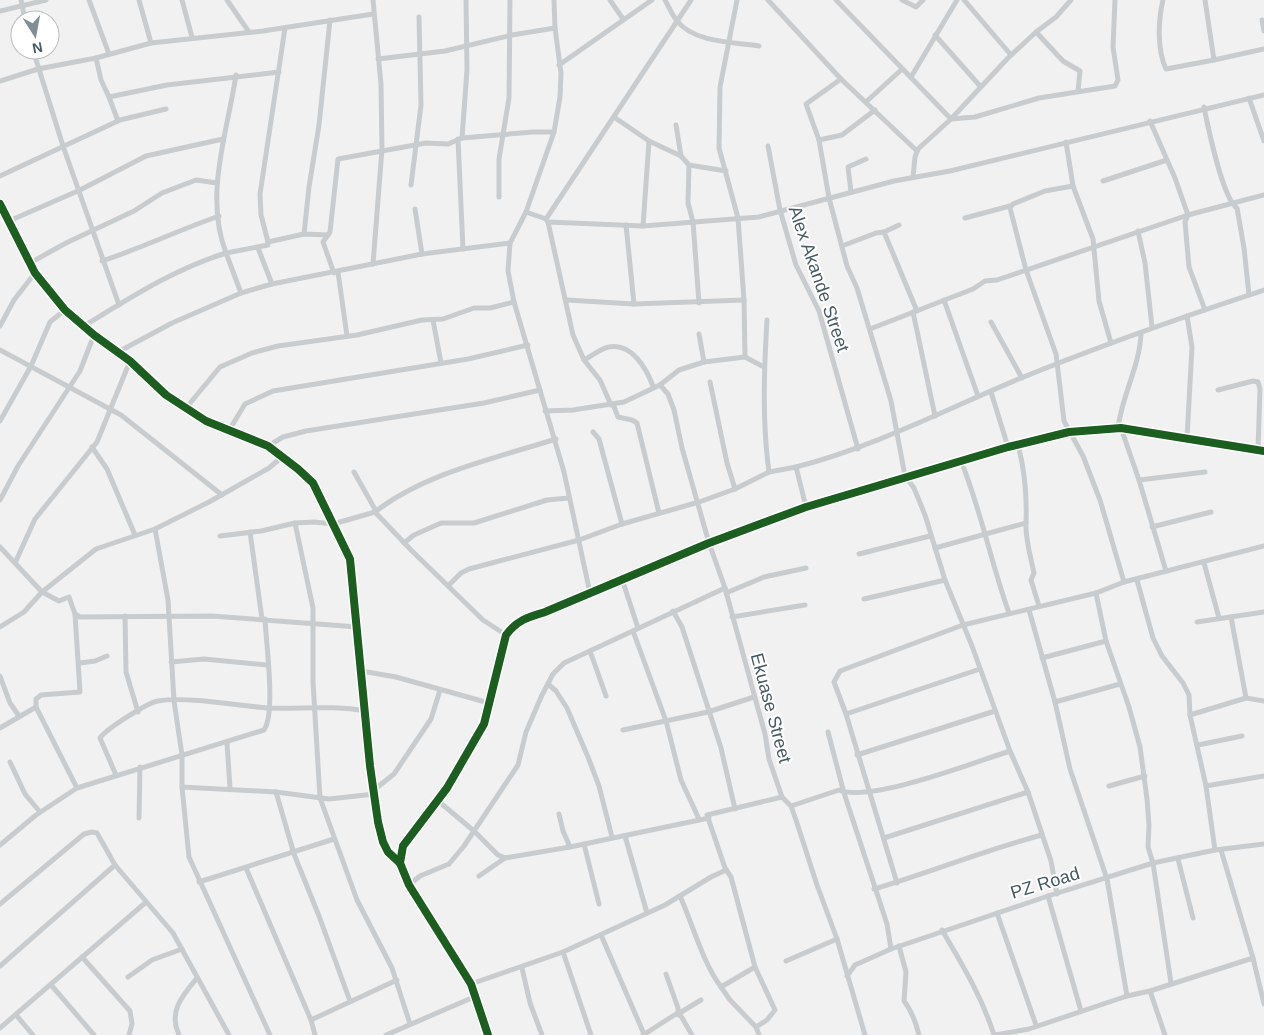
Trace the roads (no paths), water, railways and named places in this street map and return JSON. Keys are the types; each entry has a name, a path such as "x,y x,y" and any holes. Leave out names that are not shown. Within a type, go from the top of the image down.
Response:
{"street":[{"path":"21,0 22,10"},
{"path":"0,11 46,0"},
{"path":"89,0 109,54"},
{"path":"138,0 151,43"},
{"path":"182,0 192,37"},
{"path":"227,0 249,32"},
{"path":"372,264 382,149 373,0"},
{"path":"463,249 460,139 467,70 465,47 466,0"},
{"path":"499,197 499,159 509,98 510,0"},
{"path":"554,0 555,28 561,73 560,97 554,132 526,212 510,243 508,271 514,302 528,345 545,411 556,439 590,593"},
{"path":"610,0 623,19"},
{"path":"559,65 652,0"},
{"path":"665,0 678,22 707,38 759,46"},
{"path":"659,512 637,423 628,418 618,417 600,380 584,360 573,335 567,300 547,221 691,0"},
{"path":"737,0 720,87 719,148 720,159 726,171 738,218 744,300 745,357"},
{"path":"768,0 841,79 867,101 897,134 917,151"},
{"path":"836,0 901,70 951,119"},
{"path":"902,0 916,7 923,0"},
{"path":"911,78 957,0"},
{"path":"964,0 1011,55"},
{"path":"913,177 917,151 951,119 1011,55 1056,17 1072,0"},
{"path":"951,119 975,117 1039,98 1078,91 1111,88 1118,84 1113,47 1115,0"},
{"path":"1162,0 1160,44 1162,63 1166,69 1264,49"},
{"path":"1205,0 1214,60"},
{"path":"0,81 38,69 96,58 151,43 285,28 373,14"},
{"path":"411,185 421,105 419,17"},
{"path":"304,234 308,187 319,125 330,20"},
{"path":"1262,20 1264,32"},
{"path":"268,242 261,215 260,194 285,28"},
{"path":"378,59 465,47 509,36 555,28"},
{"path":"1036,32 1063,61 1080,71 1078,91"},
{"path":"935,35 980,86"},
{"path":"96,58 101,80 118,121"},
{"path":"36,60 102,261 119,305"},
{"path":"867,101 901,70"},
{"path":"109,97 166,85 236,75 279,72"},
{"path":"236,75 223,139 217,182 219,216 226,253 241,293"},
{"path":"841,79 806,104 819,140 829,198 842,246 870,328 891,402 905,476 914,488 945,580 1010,751 1028,792 1051,861 1057,894"},
{"path":"526,212 547,221 643,226 759,218 780,210 850,192 913,177 950,171 1150,120 1264,94"},
{"path":"1249,98 1264,141"},
{"path":"1204,108 1220,174 1232,204 1237,208 1249,295"},
{"path":"0,176 118,121 166,109"},
{"path":"819,140 842,135 875,110"},
{"path":"614,117 649,140 681,156 689,165 726,171"},
{"path":"1150,120 1188,215 1185,227 1189,267 1205,310"},
{"path":"676,125 681,156"},
{"path":"347,336 336,273 323,246 332,223 337,160 382,149 416,146 426,143 448,144 460,139 504,133 554,132"},
{"path":"9,221 80,190 146,156 223,139"},
{"path":"643,226 649,140"},
{"path":"1066,142 1073,186 1094,246 1099,302 1111,343"},
{"name":"Alex Akande Street","path":"768,146 780,210 796,266 819,311 858,449"},
{"path":"850,192 848,167 866,159"},
{"path":"1103,181 1167,160"},
{"path":"689,165 688,203 693,222 700,303"},
{"path":"30,263 66,243 94,232 134,211 162,193 196,180 217,182"},
{"path":"965,218 1010,206 1045,191 1073,186"},
{"path":"870,328 973,289 985,281 997,280 1188,215 1264,195"},
{"path":"0,204 35,273 65,310 186,408 228,432 268,446 283,456 312,483 350,559 374,792 378,822 384,842 388,852 400,863 409,885 471,984 486,1034"},
{"path":"1010,206 1026,270 1059,364 1064,421 1083,456 1100,500 1124,582"},
{"path":"416,209 422,254"},
{"path":"102,261 138,246 148,246 174,232 219,216"},
{"path":"626,224 634,304"},
{"path":"842,246 899,225"},
{"path":"1138,231 1145,263 1152,327"},
{"path":"884,232 915,311 935,416"},
{"path":"84,326 148,287 195,263 226,253 258,248 268,245 268,242 304,234 328,235"},
{"path":"118,352 172,323 241,293 272,284 336,273 422,254 510,243"},
{"path":"258,248 272,284"},
{"path":"0,326 14,300 35,273"},
{"path":"448,586 461,573 469,569 579,540 659,512 699,502 735,489 769,472 796,467 858,449 978,396 1111,343 1141,333 1152,327 1264,290"},
{"path":"567,300 634,304 744,300"},
{"path":"944,300 978,396"},
{"path":"186,408 220,367 232,360 278,346 347,336 416,321 443,320 474,308 490,308 514,302"},
{"path":"0,421 31,366 50,322 65,310"},
{"path":"1186,438 1192,347 1187,316"},
{"path":"433,320 441,363"},
{"path":"767,320 764,367 765,429 769,472"},
{"path":"991,322 1022,378"},
{"path":"1141,333 1140,348 1119,414 1119,428 1139,480 1166,571"},
{"path":"699,334 704,362"},
{"path":"0,500 18,466 80,371 94,335"},
{"path":"228,432 245,404 273,391 441,363 528,345"},
{"name":"Ekuase Street","path":"584,360 608,347 623,346 633,354 656,386 668,394 782,797 791,806 837,939 846,977 865,1035"},
{"path":"0,350 110,410 150,437 222,495"},
{"path":"545,411 573,410 624,402 656,386 679,370 704,362 745,357 764,367"},
{"path":"15,563 35,519 92,447 110,410 130,361"},
{"path":"400,863 403,846 447,788 484,724 506,635 513,625 523,618 545,612 709,543 806,507 905,476 1069,432 1119,428 1261,450 1260,389 1258,382 1253,381 1218,390"},
{"path":"710,382 727,463 735,489"},
{"path":"268,446 283,437 306,431 484,403 540,390"},
{"path":"991,392 1008,447"},
{"path":"593,432 599,438 622,524"},
{"path":"220,536 295,524 314,522 333,524 376,511 396,496 418,486 501,455 556,439"},
{"path":"1018,445 1024,467 1028,504 1026,523 1034,573 1032,580 1038,606"},
{"path":"92,447 107,469 135,535"},
{"path":"0,627 24,612 42,592 96,549 155,530 222,495 268,468 283,456"},
{"path":"961,461 977,499 983,534 1009,613"},
{"path":"796,467 806,507"},
{"path":"354,472 376,511 404,543 483,620 506,635"},
{"path":"1139,480 1205,472"},
{"path":"404,543 414,535 441,523 474,523 547,500 569,498"},
{"path":"1152,527 1211,512"},
{"path":"935,548 1026,523"},
{"path":"295,524 310,587 320,798 358,900 385,951 397,980 410,1024"},
{"path":"155,530 169,616 174,701 182,754 182,787 189,858 270,1035"},
{"path":"0,845 40,812 77,788 182,754 227,744 264,730 268,725 270,708 263,619 250,532"},
{"path":"859,554 930,536"},
{"path":"897,883 846,714 834,682 840,672 963,625 1096,593 1124,582 1204,563 1264,546"},
{"path":"0,547 42,592 59,601 69,597 75,614 80,663 80,692 41,695 36,699 36,707 77,788"},
{"path":"1204,563 1219,618"},
{"path":"409,885 420,876 449,864 474,831 518,765 526,732 557,668 673,611 764,577 806,568"},
{"path":"622,579 666,721 681,780 699,820"},
{"path":"864,599 945,580"},
{"path":"1137,580 1153,638 1162,656 1183,683 1189,695 1190,715 1198,745 1218,850 1253,958 1264,1004"},
{"path":"1096,593 1106,641 1136,731 1145,776 1149,825 1148,847 1153,863 1171,983"},
{"path":"732,617 805,605"},
{"path":"1029,610 1055,702 1070,769 1107,879 1127,996"},
{"path":"673,611 682,627 721,748 735,809"},
{"path":"1197,622 1264,612"},
{"path":"75,614 80,617 169,616 263,619 358,627"},
{"path":"125,616 126,672 138,712"},
{"path":"1231,617 1246,698"},
{"path":"1042,658 1106,641"},
{"path":"590,651 606,696"},
{"path":"80,663 95,662 107,656"},
{"path":"171,662 204,659 267,665"},
{"path":"846,714 980,669"},
{"path":"361,671 396,677 489,704"},
{"path":"0,676 10,704 19,716"},
{"path":"548,684 556,691 567,708 588,757 599,786 612,837"},
{"path":"1055,702 1120,684"},
{"path":"182,787 230,788 329,799 374,792 394,774 431,719 440,690"},
{"path":"623,730 708,712 754,697"},
{"path":"1190,715 1246,698 1264,701"},
{"path":"116,774 100,738 112,727 154,702 174,701 270,708 365,711"},
{"path":"0,728 36,707"},
{"path":"858,756 995,711"},
{"path":"828,732 844,792 874,889 887,924 891,949"},
{"path":"1198,745 1242,736"},
{"path":"227,744 230,788"},
{"path":"791,806 839,790 844,792 876,791 912,782 1010,751"},
{"path":"10,762 26,794 40,812"},
{"path":"140,767 140,818"},
{"path":"1109,786 1145,776"},
{"path":"1206,786 1264,776"},
{"path":"276,792 294,851 350,1002"},
{"path":"884,838 1028,792"},
{"path":"756,1027 768,1020 774,1010 755,967 731,877 726,870 707,815 782,797"},
{"path":"437,800 474,831 498,855 505,858"},
{"path":"559,814 563,832 570,847"},
{"path":"479,876 505,858 570,847 709,818"},
{"path":"0,904 84,834 92,832 101,838 115,865 145,903 173,933 229,1035"},
{"path":"874,889 897,883 986,850 1042,834"},
{"path":"625,836 647,913"},
{"path":"199,882 223,872 246,868 334,839"},
{"path":"584,844 600,904"},
{"name":"PZ Road","path":"846,977 855,965 891,949 997,912 1153,863 1218,850 1264,844"},
{"path":"1178,859 1193,918"},
{"path":"0,966 115,865"},
{"path":"246,868 290,976 311,1020 315,1035"},
{"path":"471,984 522,968 563,952 647,913 726,870"},
{"path":"680,896 690,925 706,955 707,964 721,987 756,1027 759,1035"},
{"path":"1048,896 1081,1011"},
{"path":"0,1028 52,986 82,957 145,903"},
{"path":"997,912 1036,1025"},
{"path":"942,930 970,978 986,1011 994,1035 1030,1032 1036,1025 1253,958"},
{"path":"601,935 644,1035 672,1015 678,1014 701,1000"},
{"path":"786,960 837,939"},
{"path":"899,946 906,972 904,1001 912,1011 913,1020 919,1035"},
{"path":"128,977 152,960 182,949"},
{"path":"563,952 591,1035"},
{"path":"82,957 130,1011 132,1024 129,1035"},
{"path":"721,987 755,967"},
{"path":"522,968 530,1002 542,1035"},
{"path":"666,974 678,1008 678,1014 692,1035"},
{"path":"179,1035 173,1023 174,1016 186,991 197,978"},
{"path":"311,1020 397,980"},
{"path":"52,986 94,1035"},
{"path":"1150,991 1165,1035"},
{"path":"386,1035 474,997"},
{"path":"16,1015 33,1035"}]}
